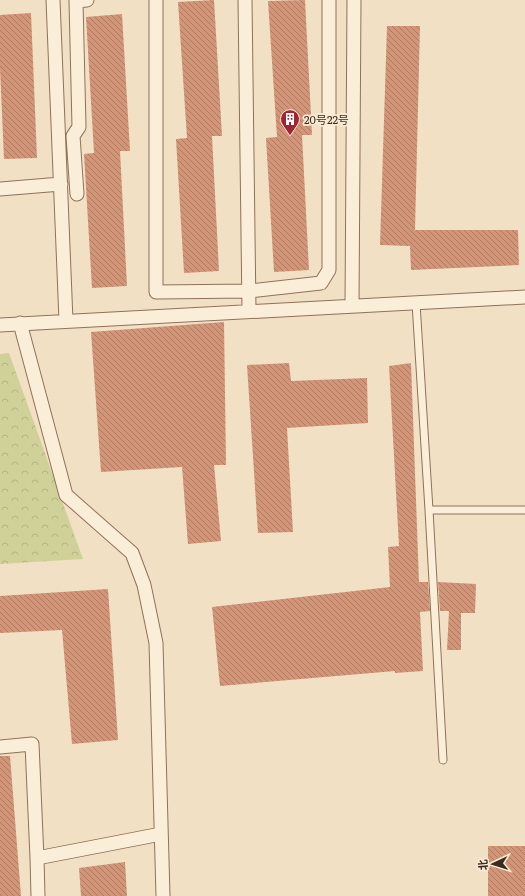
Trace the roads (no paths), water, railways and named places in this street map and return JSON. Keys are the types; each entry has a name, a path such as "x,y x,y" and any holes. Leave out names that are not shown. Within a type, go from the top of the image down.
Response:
{"street":[{"path":"53,0 66,321"},
{"path":"77,194 73,136 80,128 80,0"},
{"path":"156,0 156,292 248,291 320,283 329,270 329,0"},
{"path":"245,0 249,311"},
{"path":"352,306 354,0"},
{"path":"0,188 61,184"},
{"path":"0,325 525,297"},
{"path":"20,323 66,495 132,553 144,585 156,643 162,896"},
{"path":"0,747 32,744 38,896"},
{"path":"37,858 161,834"}],"lane":[{"path":"416,303 443,760"},
{"path":"429,510 525,510"}],"place":[{"name":"20号22号","path":"290,136"}]}
